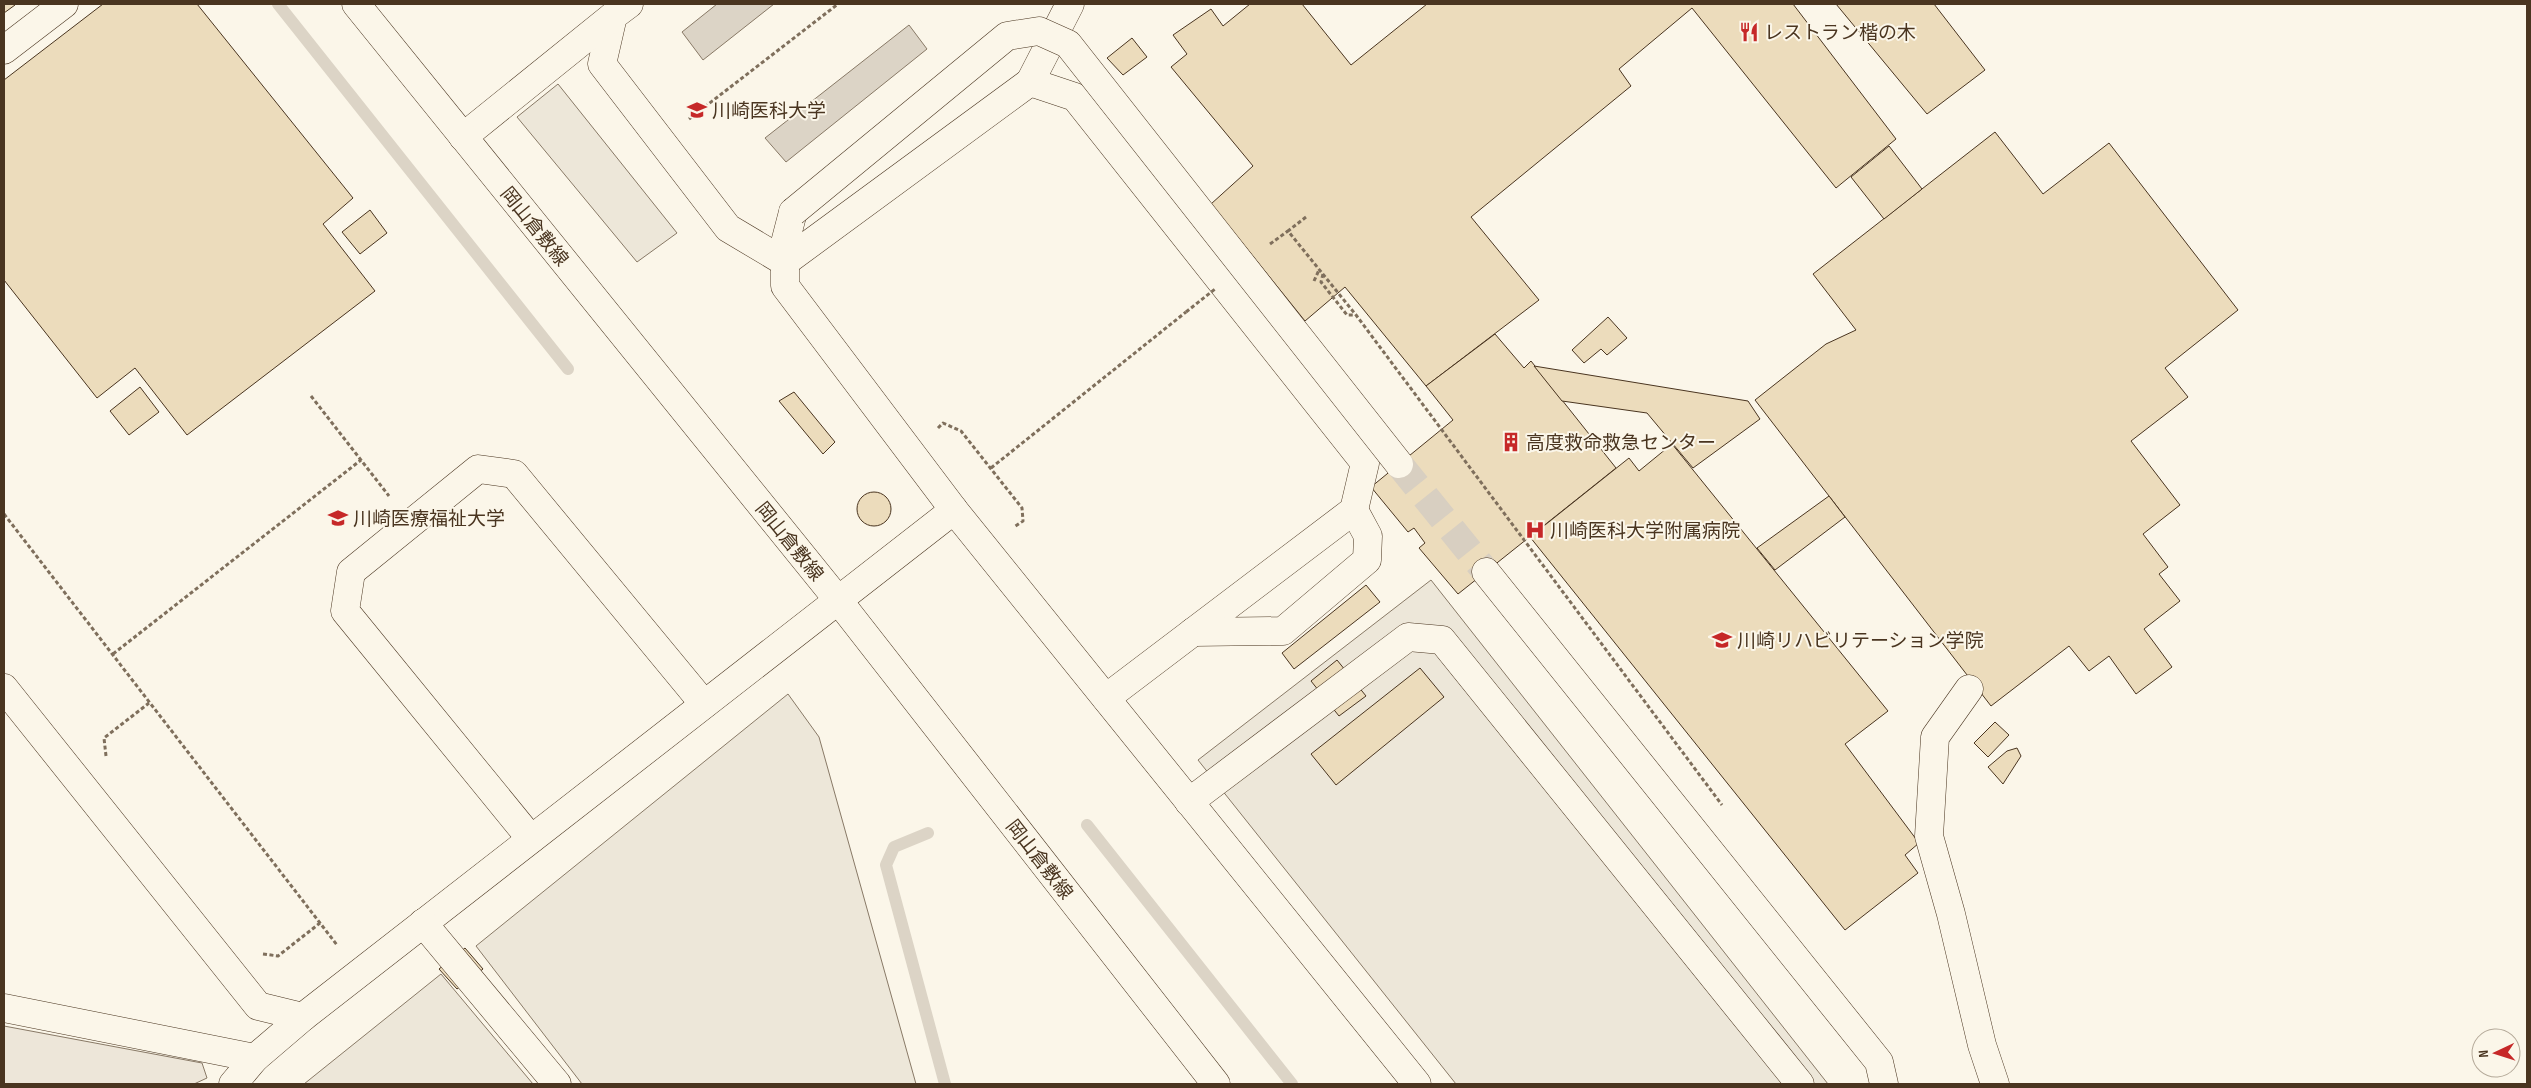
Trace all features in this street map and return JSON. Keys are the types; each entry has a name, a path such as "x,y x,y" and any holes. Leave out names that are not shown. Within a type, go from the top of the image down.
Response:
{"main road":[{"path":"4,50 64,4"},
{"name":"岡山倉敷線","path":"356,4 838,600 1216,1084"},
{"path":"785,262 1030,82 1070,4"},
{"path":"463,137 621,10"},
{"path":"621,10 602,64 728,228 785,262"},
{"path":"1399,464 1068,44 1039,31 1007,36 793,212 785,243 785,286 954,510 1417,1084"},
{"path":"1030,82 1075,97 1365,463 1354,510 1106,698"},
{"path":"531,839 345,611 351,572 478,469 514,474 704,704"},
{"path":"233,1084 255,1058 302,1017 954,510"},
{"path":"1193,632 1283,632 1367,560 1368,536 1354,510"},
{"path":"1486,572 1879,1062 1884,1084"},
{"path":"1189,802 1408,638 1442,640 1800,1084"},
{"path":"4,688 258,1006 302,1017"},
{"path":"1969,689 1935,737 1929,836 1951,914 1982,1045 1995,1084"},
{"path":"423,923 557,1084"},
{"path":"4,1008 255,1058"}],"path":[{"path":"661,141 838,4"},
{"path":"1306,217 1288,231 1356,315 1727,812"},
{"path":"1314,281 1319,270"},
{"path":"1322,274 1321,282 1347,315 1356,315"},
{"path":"991,468 1186,312"},
{"path":"311,396 411,524"},
{"path":"932,432 943,424 961,431 1022,508 1023,521 1011,529"},
{"path":"113,654 361,460"},
{"path":"4,514 359,973"},
{"path":"106,758 104,738 149,703"},
{"path":"259,954 278,956 320,923"}],"shaded area":[{"path":"717,4 774,4 703,60 682,32"},
{"path":"909,25 927,49 786,162 765,138"},
{"path":"558,84 677,233 637,262 517,117"},
{"path":"1431,580 1828,1084 1456,1084 1198,760"},
{"path":"788,694 819,737 916,1084 582,1084 476,946"},
{"path":"441,974 533,1084 304,1084"},
{"path":"4,1026 202,1063 207,1078 194,1084 4,1084"}],"building":[{"path":"4,4 14,4 15,5 4,13"},
{"path":"103,4 197,4 353,198 323,224 375,291 187,435 135,368 97,398 4,280 4,80"},
{"path":"1250,4 1302,4 1351,65 1427,4 1793,4 1896,139 1836,188 1692,8 1619,69 1631,86 1471,217 1539,300 1426,386 1345,287 1305,321 1211,204 1253,166 1171,67 1187,54 1173,35 1211,9 1223,26"},
{"path":"1836,4 1934,4 1985,70 1927,114"},
{"path":"1132,38 1147,57 1123,75 1107,58"},
{"path":"1995,132 2043,194 2109,143 2238,310 2165,368 2188,397 2131,441 2180,505 2143,534 2168,567 2159,574 2180,601 2144,629 2172,667 2136,694 2109,656 2089,671 2069,646 1991,706 1755,400 1826,344 1856,330 1813,274"},
{"path":"1889,146 1922,189 1884,219 1851,177"},
{"path":"370,210 387,233 360,254 342,232"},
{"path":"1608,317 1627,338 1607,355 1601,349 1584,363 1572,350"},
{"name":"高度救命救急センター","path":"1495,334 1524,368 1531,361 1616,468 1458,594 1419,548 1425,543 1414,528 1408,532 1371,487 1453,420 1426,386"},
{"path":"1534,366 1748,401 1760,419 1693,468 1647,413 1562,401"},
{"path":"140,387 159,412 129,435 110,411"},
{"path":"794,392 835,442 823,454 779,401"},
{"name":"川崎リハビリテーション学院","path":"1672,444 1888,711 1845,744 1919,843 1905,855 1918,873 1845,930 1530,537 1629,458 1639,471"},
{"path":"874,492 886,497 891,509 886,521 874,526 862,521 857,509 862,497"},
{"path":"1829,496 1845,517 1775,570 1757,548"},
{"path":"1366,585 1380,602 1294,669 1282,653"},
{"path":"1337,660 1366,696 1339,716 1311,681"},
{"path":"1420,668 1444,697 1336,785 1311,754"},
{"path":"1995,722 2009,735 1988,757 1974,743"},
{"path":"2017,748 2021,756 2003,784 1988,767 2007,751"},
{"path":"465,948 483,969 457,989 439,969"}],"waterway":[{"path":"278,4 568,369"},
{"path":"1087,825 1292,1084"},
{"path":"928,833 894,847 886,865 945,1084"}],"tunnel":[{"path":"1399,464 1486,572"}],"place":[{"name":"レストラン楷の木","path":"1749,32"},
{"name":"川崎医科大学","path":"697,110"},
{"name":"高度救命救急センター","path":"1511,442"},
{"name":"川崎医療福祉大学","path":"338,518"},
{"name":"川崎医科大学附属病院","path":"1535,530"},
{"name":"川崎リハビリテーション学院","path":"1722,640"}]}
